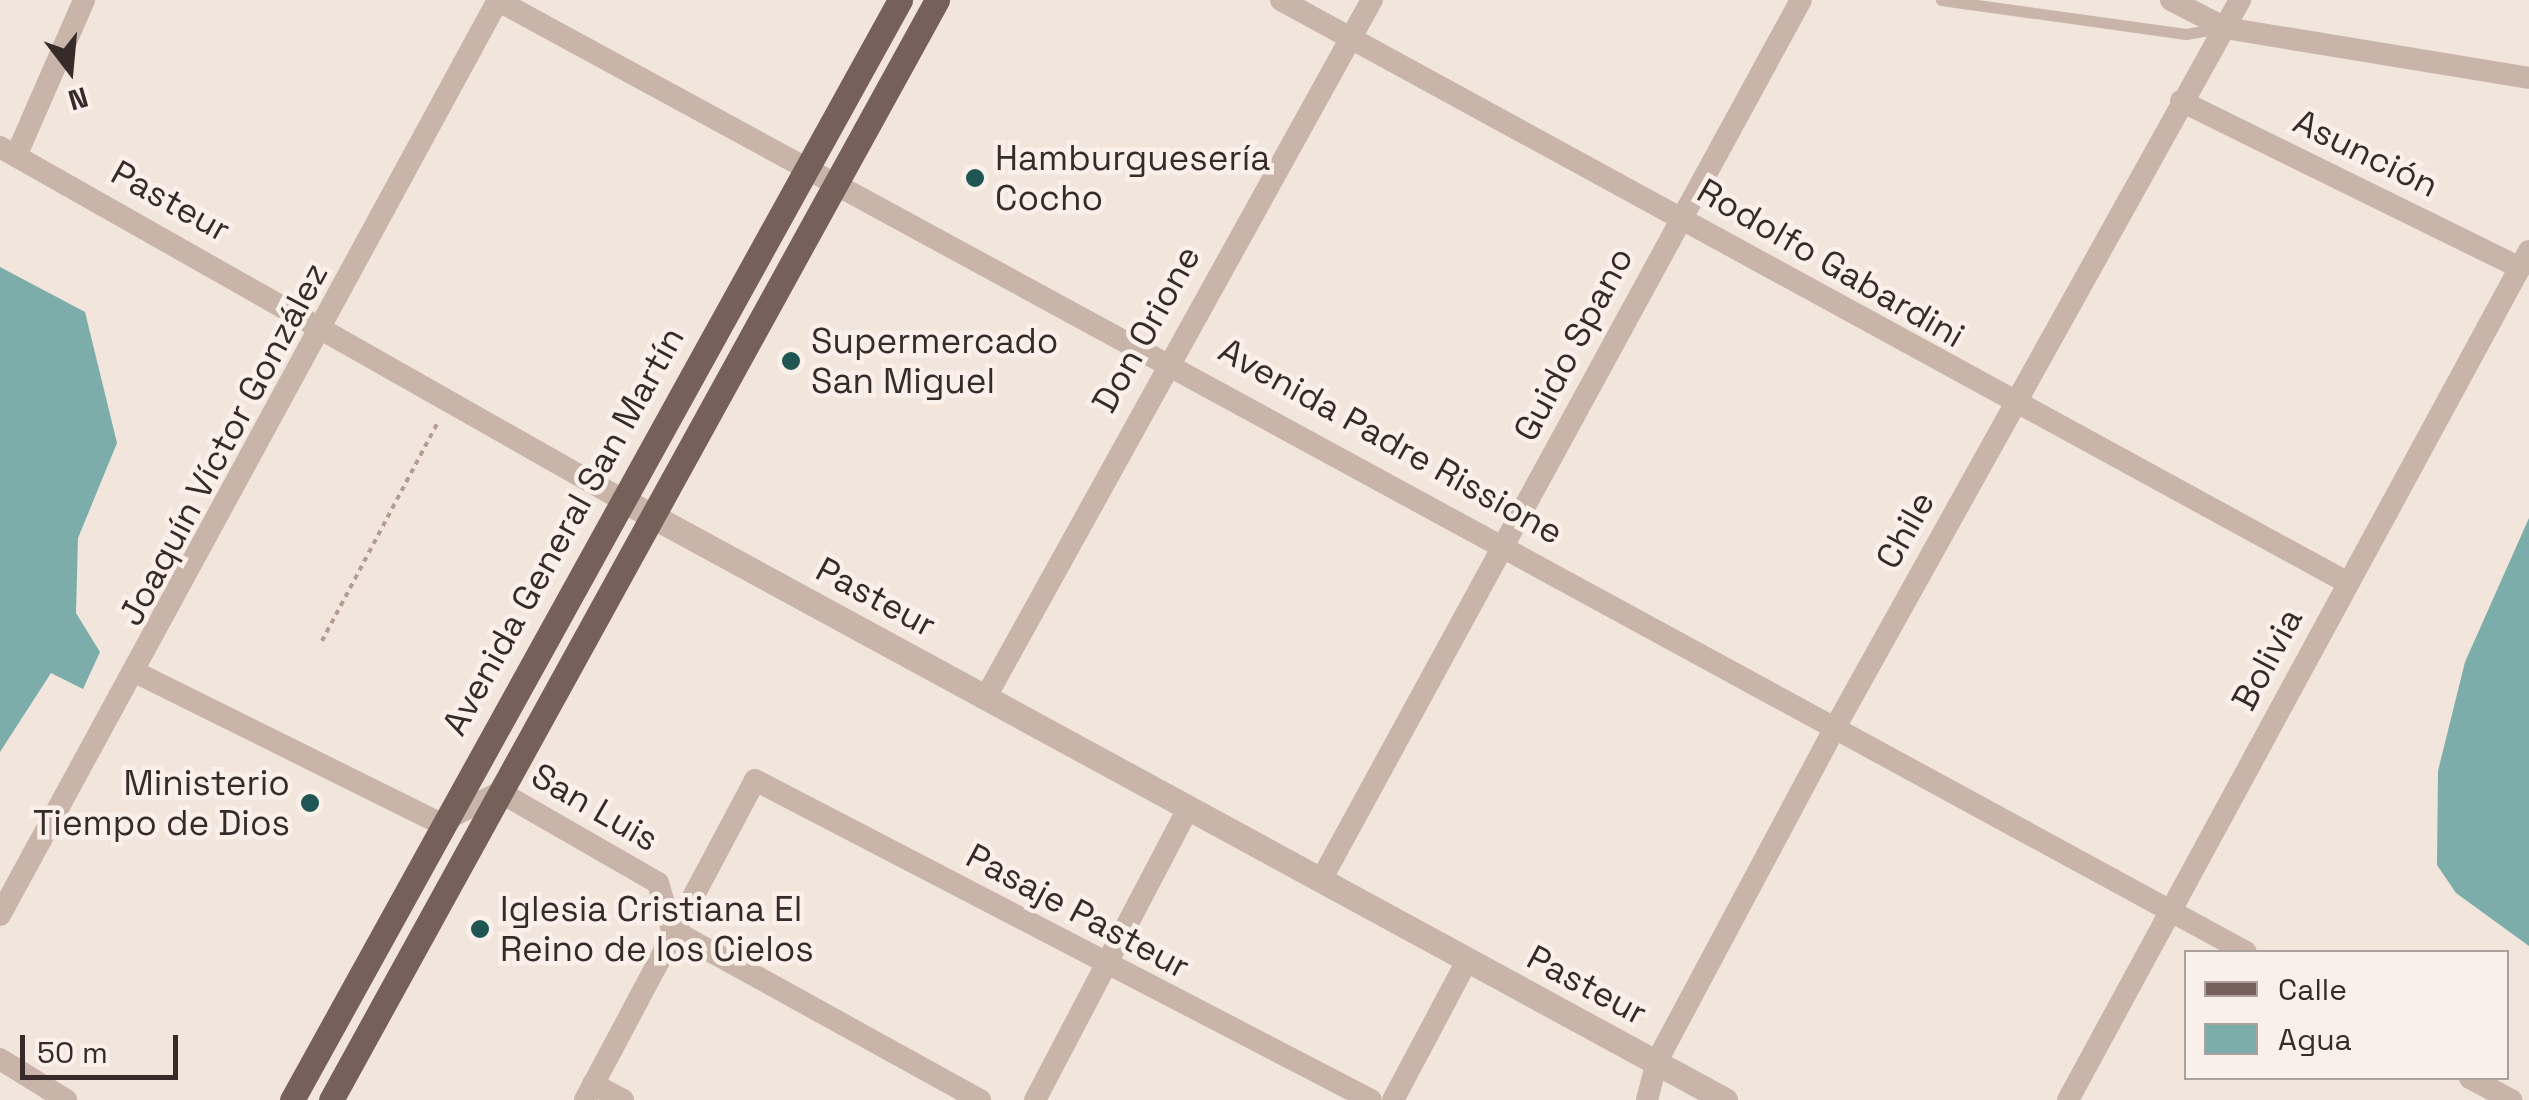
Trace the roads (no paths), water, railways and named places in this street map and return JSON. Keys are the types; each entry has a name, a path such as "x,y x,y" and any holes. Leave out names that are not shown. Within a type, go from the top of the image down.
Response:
{"main road":[{"name":"Avenida General San Martín","path":"292,1100 439,822 900,0"},
{"name":"Avenida General San Martín","path":"331,1100 834,180 937,0"}],"street":[{"path":"8,151 84,0"},
{"name":"Avenida Padre Rissione","path":"498,0 1169,358 2242,950"},
{"name":"Joaquín Víctor González","path":"0,915 139,674 498,0"},
{"name":"Rodolfo Gabardini","path":"1281,0 1680,216 2014,407 2348,583"},
{"name":"Don Orione","path":"987,695 1169,358 1372,0"},
{"name":"Guido Spano","path":"1322,880 1680,216 1801,0"},
{"path":"2171,0 2225,28 2529,78"},
{"name":"Chile","path":"1647,1100 1658,1061 1837,724 2240,0"},
{"name":"Asunción","path":"2181,101 2524,259"},
{"name":"Pasteur","path":"8,151 326,326 652,518 987,695 1725,1100"},
{"name":"Bolivia","path":"2068,1100 2524,259"},
{"path":"139,674 439,822"},
{"name":"Pasaje Pasteur","path":"672,930 755,780 1107,967 1371,1100"},
{"name":"San Luis","path":"439,822 500,792 658,883 672,930"},
{"path":"1035,1100 1188,808"},
{"path":"623,1100 589,1092 672,930 980,1100"},
{"path":"1393,1100 1467,961"},
{"path":"0,1059 66,1100"},
{"path":"2473,1080 2506,1099"}],"lane":[{"path":"1941,0 2186,34 2225,28"}],"water":[{"path":"0,267 85,312 117,443 78,538 76,613 100,652 83,689 51,673 0,752"},
{"path":"2529,518 2529,946 2456,893 2437,865 2438,771 2465,662"}],"place":[{"name":"Hamburguesería Cocho","path":"975,178"},
{"name":"Supermercado San Miguel","path":"791,361"},
{"name":"Ministerio Tiempo de Dios","path":"310,803"},
{"name":"Iglesia Cristiana El Reino de los Cielos","path":"480,929"}]}
